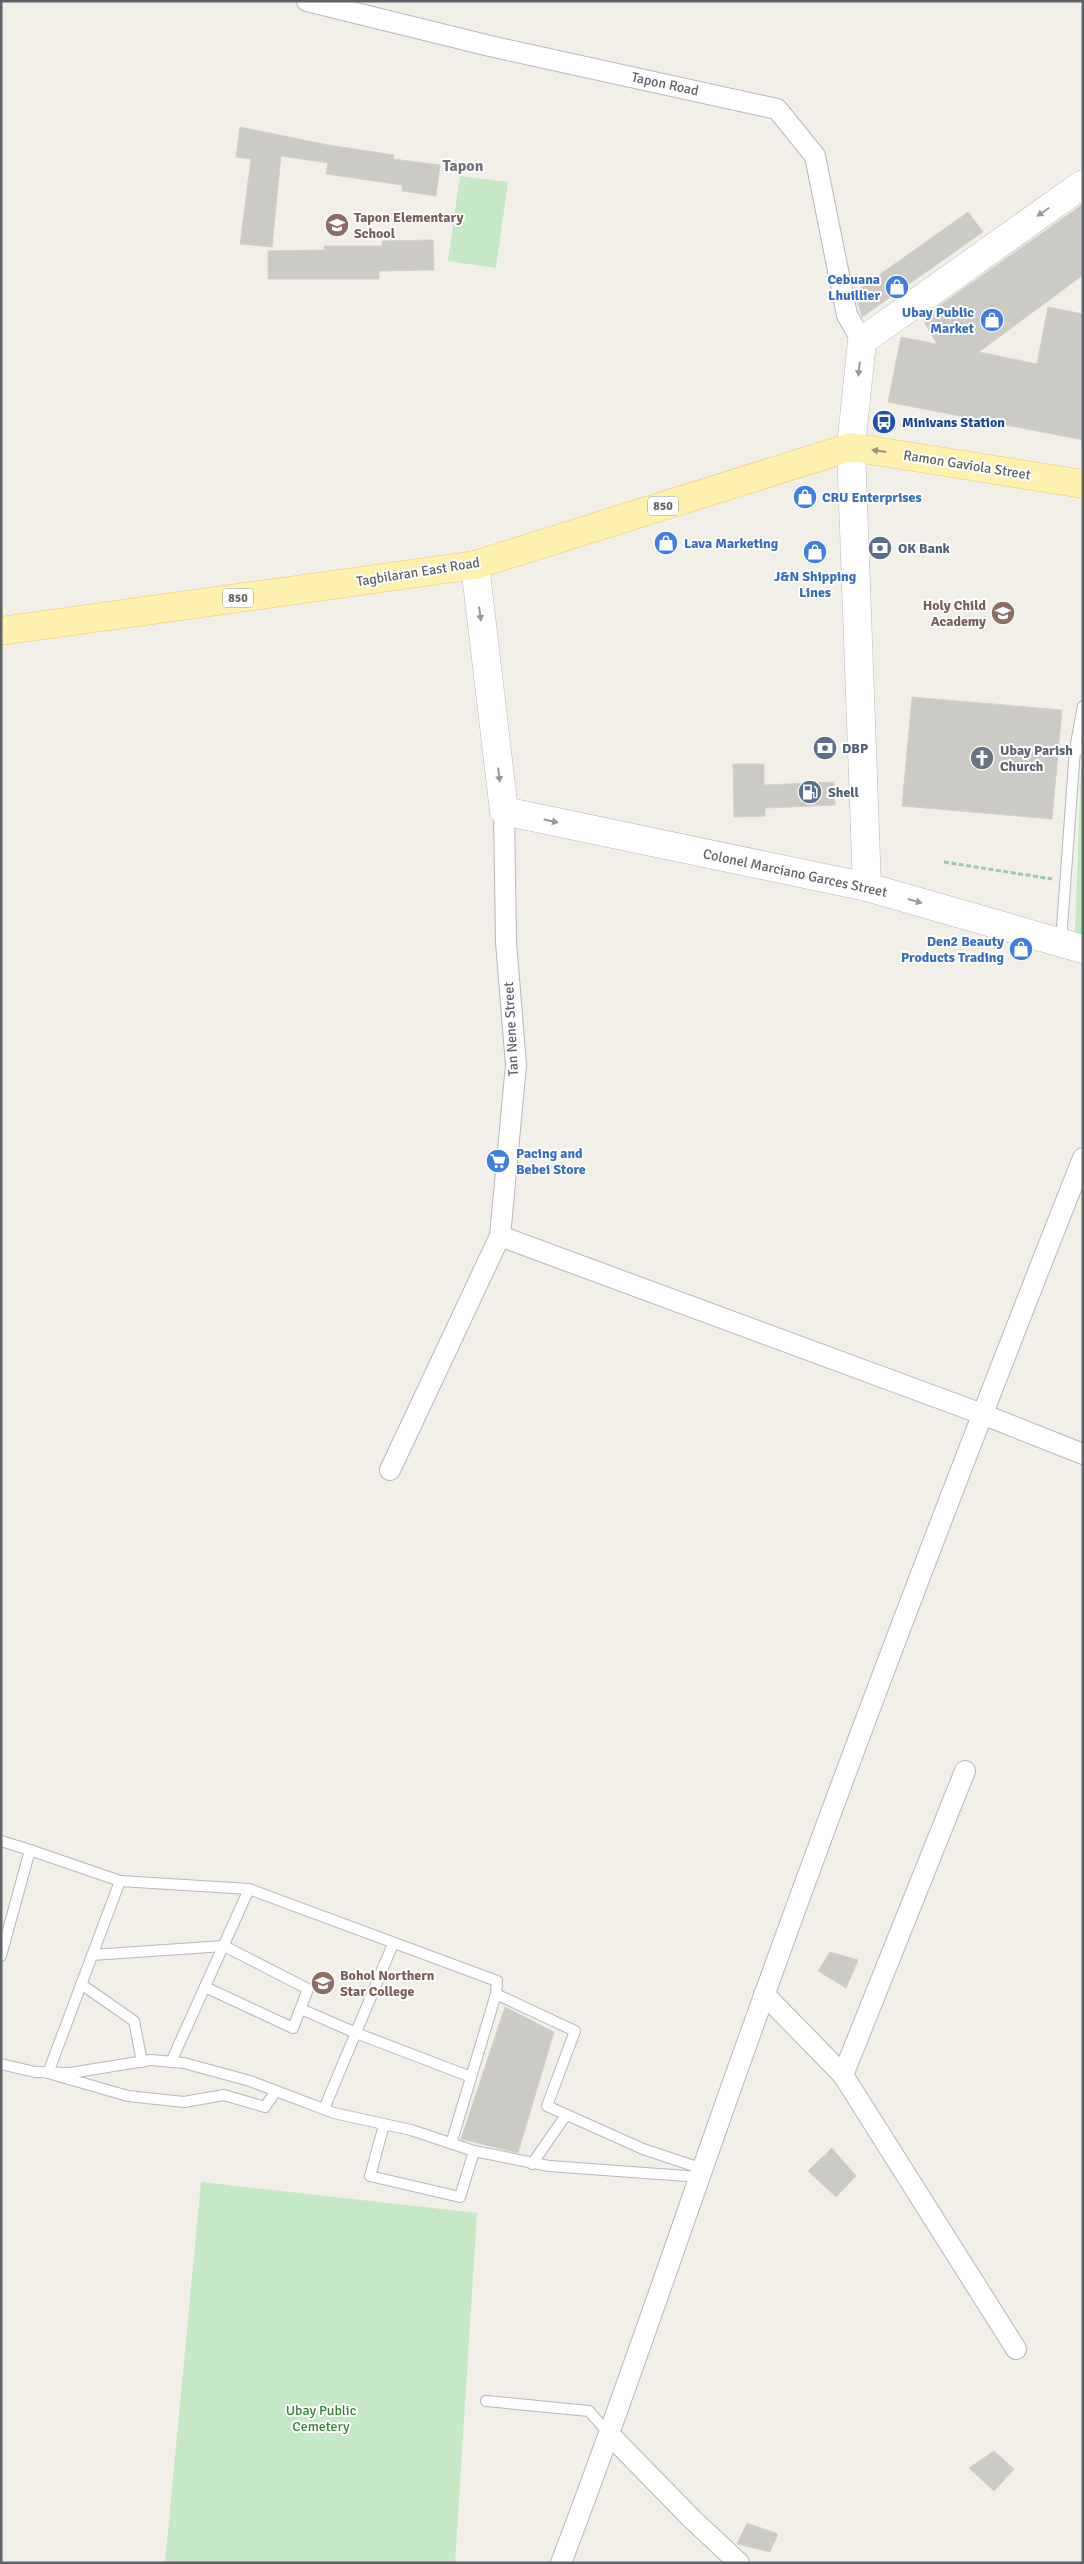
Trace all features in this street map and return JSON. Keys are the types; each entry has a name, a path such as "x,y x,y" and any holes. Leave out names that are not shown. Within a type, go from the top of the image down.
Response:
{"main road":[{"name":"Ramon Gaviola Street","path":"851,447 1083,484"},
{"name":"Tagbilaran East Road","path":"1,631 475,565 851,447"}],"street":[{"name":"Tapon Road","path":"307,1 490,46 777,109 815,156 847,315 862,341"},
{"path":"867,887 851,447 862,341 1083,184"},
{"name":"Tan Nene Street","path":"390,1470 500,1236 516,1065 506,942 504,811 475,565"},
{"name":"Colonel Marciano Garces Street","path":"504,811 867,887 1072,945"},
{"path":"560,2563 610,2435 764,1994 982,1414 1083,1158"},
{"path":"500,1236 982,1414 1083,1454"},
{"path":"843,2076 965,1771"},
{"path":"764,1994 843,2076 1016,2349"},
{"path":"610,2435 692,2519 739,2563"}],"lane":[{"path":"1072,945 1067,881 1083,706"},
{"path":"1,1841 120,1881 249,1890 497,1981 496,1994 451,2144"},
{"path":"1,1956 30,1850"},
{"path":"48,2073 120,1881"},
{"path":"171,2062 249,1890"},
{"path":"324,2109 393,1944"},
{"path":"92,1955 224,1946 308,1989 293,2028 205,1987"},
{"path":"81,1984 134,2021 142,2062"},
{"path":"496,1994 575,2031 547,2106 702,2173"},
{"path":"301,2009 356,2033 471,2077"},
{"path":"1,2064 35,2072 70,2073 151,2060 171,2062 194,2066 276,2091 324,2109 411,2130 474,2151 532,2164 702,2173"},
{"path":"48,2073 128,2096 184,2102 224,2095 264,2107 276,2091"},
{"path":"532,2164 566,2115"},
{"path":"384,2125 370,2176 460,2197 474,2151"},
{"path":"486,2401 589,2410 610,2435"}],"path":[{"path":"944,862 1067,881"}],"green space":[{"path":"460,176 508,182 496,268 448,261"},
{"path":"1081,768 1083,768 1083,934 1075,932"},
{"name":"Ubay Public Cemetery","path":"201,2182 477,2213 455,2563 165,2563"}],"building":[{"path":"240,127 328,145 394,155 393,159 440,165 436,196 402,191 402,185 326,174 328,163 281,156 272,247 240,244 251,159 236,157"},
{"name":"Ubay Public Market","path":"1083,204 1083,275 979,352 1037,364 1048,307 1083,314 1083,440 888,402 901,337 937,344 922,318"},
{"path":"968,212 983,232 862,317 855,292"},
{"path":"433,240 434,270 379,271 379,279 268,279 268,251 324,250 324,246 382,246 382,241"},
{"name":"Ubay Parish Church","path":"912,697 1062,710 1052,819 902,806"},
{"path":"733,764 764,764 764,785 834,782 835,805 765,808 765,816 734,817"},
{"path":"830,1952 858,1960 846,1988 818,1971"},
{"path":"505,2007 554,2032 518,2153 461,2139"},
{"path":"832,2148 856,2176 836,2197 808,2171"},
{"path":"994,2451 1014,2469 994,2491 969,2468"},
{"path":"747,2523 778,2534 770,2552 737,2544"}],"place":[{"name":"Tapon Elementary School","path":"337,225"},
{"name":"Cebuana Lhuillier","path":"897,287"},
{"name":"Ubay Public Market","path":"992,320"},
{"name":"Minivans Station","path":"884,422"},
{"name":"CRU Enterprises","path":"805,497"},
{"name":"Lava Marketing","path":"666,543"},
{"name":"OK Bank","path":"880,548"},
{"name":"J&N Shipping Lines","path":"815,552"},
{"name":"Holy Child Academy","path":"1003,613"},
{"name":"DBP","path":"825,748"},
{"name":"Ubay Parish Church","path":"982,758"},
{"name":"Shell","path":"810,792"},
{"name":"Den2 Beauty Products Trading","path":"1021,949"},
{"name":"Pacing and Bebei Store","path":"498,1161"},
{"name":"Bohol Northern Star College","path":"323,1983"}],"district":[{"name":"Tapon","path":"463,166"}]}
